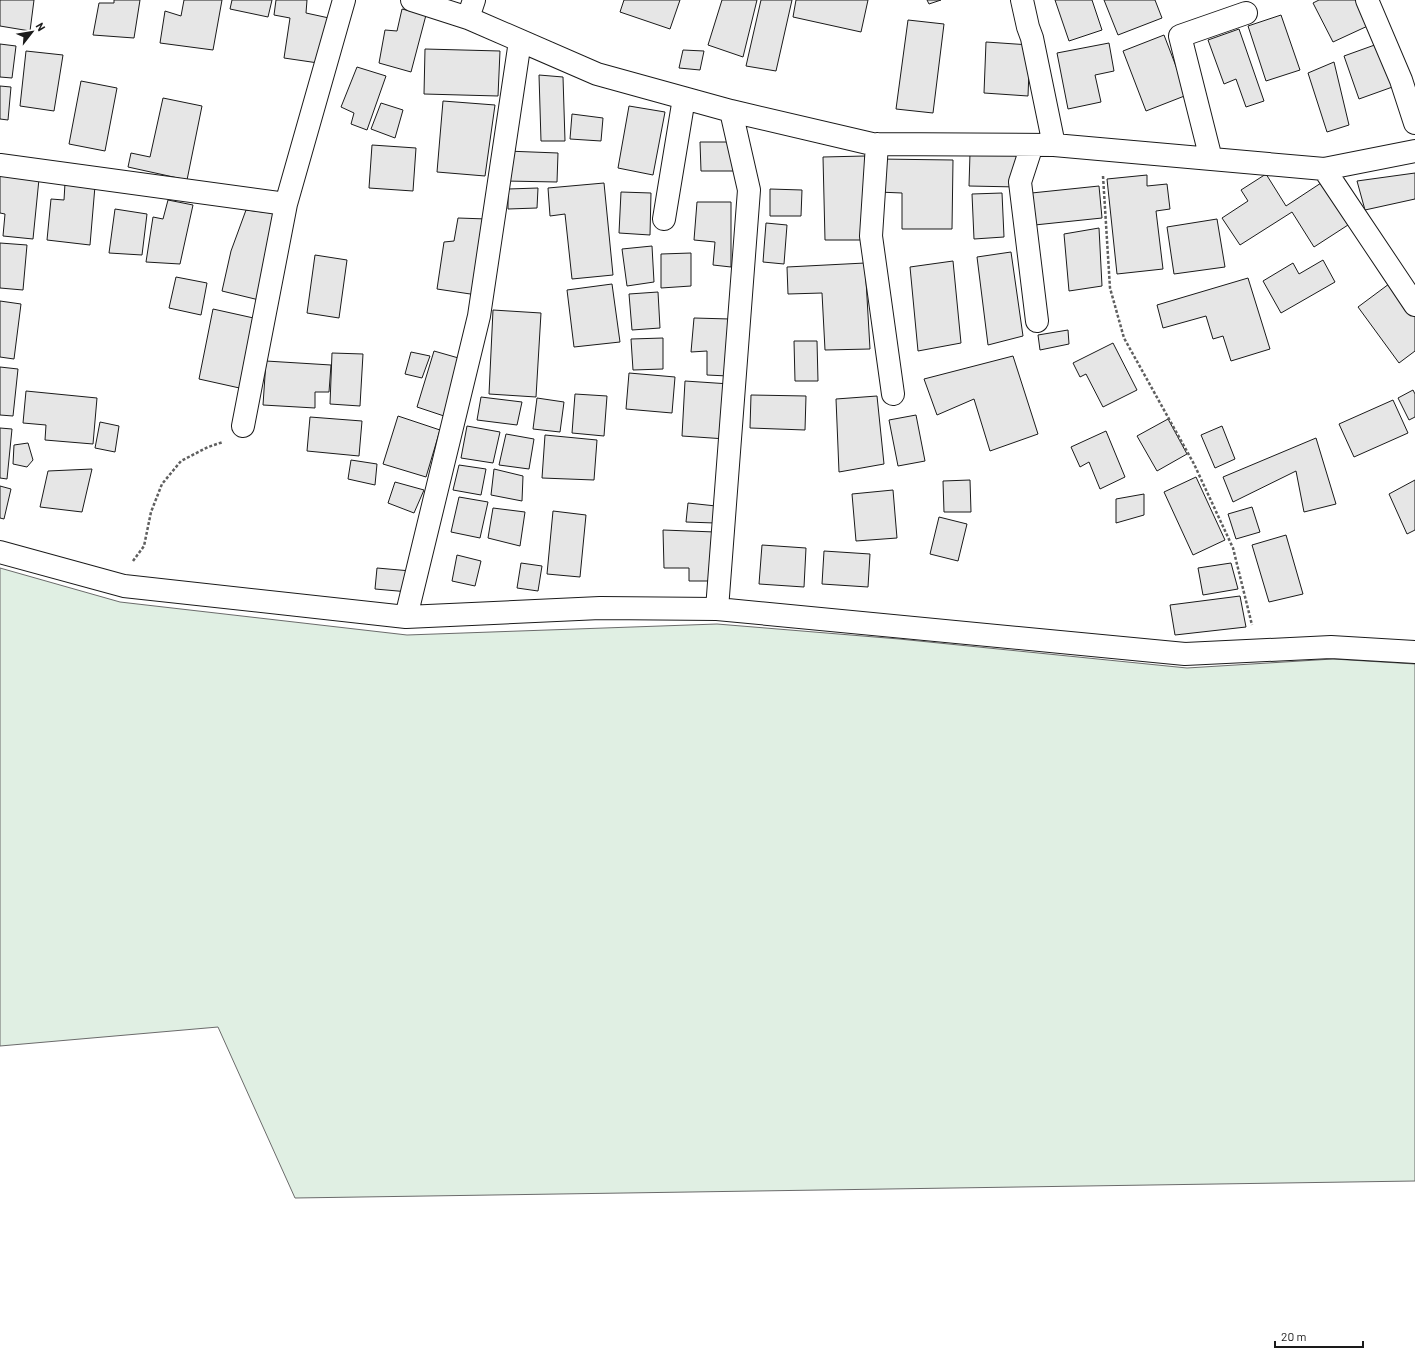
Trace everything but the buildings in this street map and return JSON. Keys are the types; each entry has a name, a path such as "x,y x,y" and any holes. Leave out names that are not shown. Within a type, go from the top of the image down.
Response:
{"street":[{"path":"243,426 286,204 344,0"},
{"path":"412,0 471,9 520,41 597,74 731,111 877,144 1054,145 1324,169 1415,151"},
{"path":"1022,0 1032,38 1054,145"},
{"path":"1367,0 1408,77 1415,123"},
{"path":"1211,159 1180,36 1246,13"},
{"path":"406,617 479,316 520,41"},
{"path":"664,219 684,98"},
{"path":"717,609 749,190 731,111"},
{"path":"877,144 871,236 893,394"},
{"path":"1032,145 1020,182 1037,321"},
{"path":"0,165 286,204"},
{"path":"1324,169 1415,305"},
{"path":"0,552 115,583 406,617 600,608 717,609 1185,654 1331,647 1415,652"}],"path":[{"path":"1102,149 1110,288 1124,338 1194,464 1233,548 1258,651"},
{"path":"115,583 144,546 151,512 162,484 181,461 208,447 239,436 243,426"}],"green space":[{"path":"0,568 120,602 407,635 717,624 899,639 1187,668 1333,659 1415,664 1415,1181 295,1198 218,1027 0,1046"}]}
